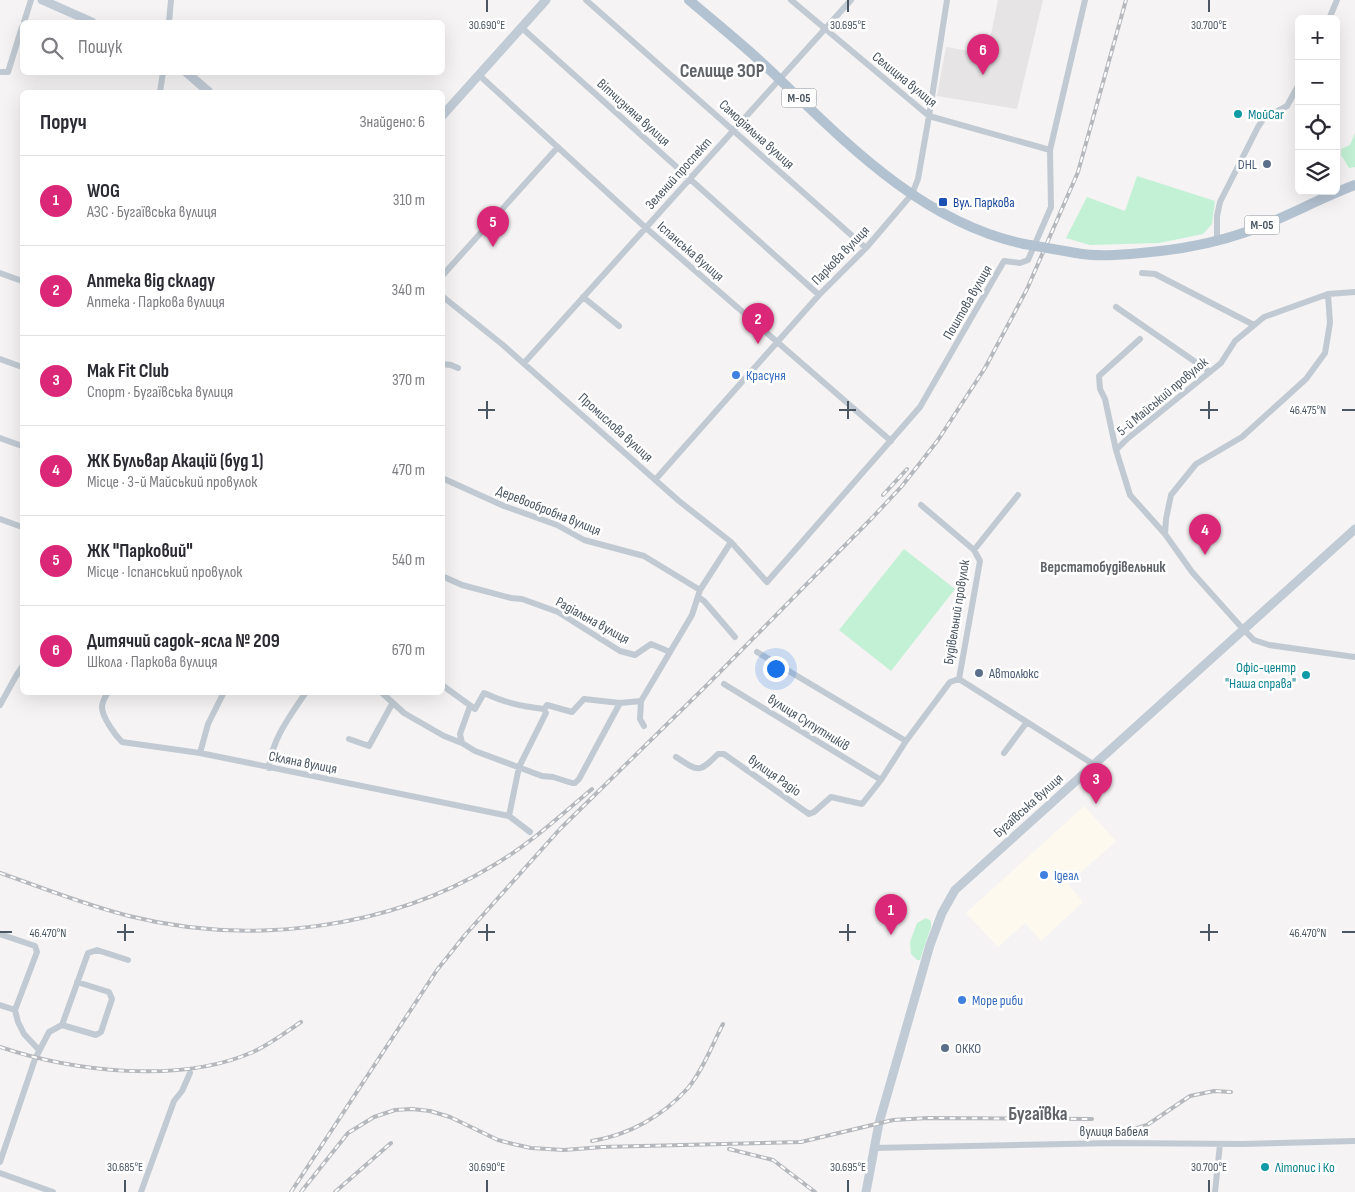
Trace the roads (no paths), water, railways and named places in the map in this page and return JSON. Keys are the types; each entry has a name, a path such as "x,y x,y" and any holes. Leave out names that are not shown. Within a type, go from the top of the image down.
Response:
{"main road":[{"path":"42,0 87,20"},
{"path":"445,113 546,0"},
{"name":"М-05","path":"689,0 856,150 912,194 969,225 996,236 1024,244 1100,256 1190,247 1248,231 1355,185"},
{"path":"189,75 207,90"},
{"name":"Бугаївська вулиця","path":"866,1192 879,1123 930,945 948,900 955,890 1355,529"}],"street":[{"path":"25,20 31,0"},
{"path":"169,20 171,0"},
{"name":"Самодіяльна вулиця","path":"586,0 866,248"},
{"name":"Селищна вулиця","path":"791,0 929,116 1050,150"},
{"name":"Зелений проспект","path":"524,363 851,0"},
{"name":"Паркова вулиця","path":"655,480 819,295 866,248 912,194 918,179 947,0"},
{"name":"Поштова вулиця","path":"767,582 920,407 1004,261 1020,263 1028,260 1051,207 1050,150 1085,0"},
{"path":"1331,15 1337,0"},
{"name":"Вітчизняна вулиця","path":"522,28 819,295"},
{"path":"0,72 8,72 20,33"},
{"path":"160,90 163,75"},
{"name":"Іспанська вулиця","path":"479,75 646,228 891,441"},
{"path":"1217,241 1217,216 1220,202 1258,127 1264,118 1287,106 1295,91"},
{"path":"445,273 558,147"},
{"path":"0,273 20,280"},
{"path":"1142,273 1155,274 1254,325"},
{"name":"5-й Майський провулок","path":"1355,292 1328,294 1264,317 1235,341 1221,363 1116,450 1130,495 1165,534 1187,566 1254,640 1269,645 1355,657"},
{"path":"1165,534 1171,495 1196,464 1242,437 1306,379 1326,353 1330,323 1328,294"},
{"path":"583,297 619,326"},
{"name":"Промислова вулиця","path":"445,298 524,363 655,480 731,542 767,582"},
{"path":"1116,307 1210,372"},
{"path":"1116,450 1105,399 1100,389 1099,376 1140,339"},
{"path":"0,359 20,366"},
{"path":"445,364 458,368"},
{"path":"0,438 20,445"},
{"name":"Деревообробна вулиця","path":"445,479 504,506 558,526 584,540 644,556 700,590"},
{"path":"974,550 1018,495"},
{"name":"Будівельний провулок","path":"862,804 950,682 958,679 980,561 974,550 921,505"},
{"path":"0,519 20,526"},
{"path":"644,726 640,718 641,701 692,616 700,590 731,542"},
{"name":"Радіальна вулиця","path":"445,577 466,586 511,598 522,599 558,612 620,651 635,655 650,644 670,652"},
{"path":"698,597 704,601 735,637"},
{"path":"757,652 906,741"},
{"path":"0,705 20,671"},
{"path":"958,679 1093,764"},
{"name":"вулиця Супутників","path":"724,684 881,780"},
{"path":"445,687 475,708 484,693 507,703 544,709 547,706 572,712 584,699 620,703 641,701"},
{"name":"Скляна вулиця","path":"106,695 102,710 122,742 200,754 509,816 530,832"},
{"path":"200,754 208,724 222,695"},
{"path":"269,768 270,752 304,695"},
{"path":"384,695 404,713 474,751 542,776 575,783 579,779 620,703"},
{"path":"349,739 369,746 392,704"},
{"path":"462,743 460,734 470,706"},
{"path":"509,816 519,767 546,713 544,709"},
{"path":"1004,753 1027,722"},
{"name":"вулиця Радіо","path":"676,758 692,767 700,768 709,764 718,754 724,754 809,814 814,812 831,796 862,804"},
{"path":"0,934 35,946 37,952 15,1010 24,1034 39,1050"},
{"path":"0,1162 39,1050 49,1032 62,1024 88,953 97,950 128,960"},
{"path":"62,1024 96,1035 101,1032 112,995 109,992 77,982"},
{"path":"0,1005 15,1010"},
{"path":"141,1192 174,1101 182,1091 190,1074"},
{"name":"вулиця Бабеля","path":"874,1148 1114,1143 1220,1144 1355,1141"},
{"path":"1215,1192 1220,1144"},
{"path":"0,1173 53,1192"}],"railway":[{"path":"291,1192 437,970 465,935 560,829 706,686 872,518 902,486 938,440 985,368 1027,289 1078,172 1126,0"},
{"path":"883,495 907,469"},
{"path":"0,873 113,912 175,925 222,930 269,930 316,926 363,918 409,905 453,887 494,865 520,848 592,789"},
{"path":"0,1047 29,1056 93,1068 160,1071 193,1068 224,1062 253,1052 272,1042 301,1022"},
{"path":"592,1141 632,1129 668,1107 688,1088 698,1073 723,1024"},
{"path":"1127,1131 1147,1125 1190,1096 1214,1091 1231,1092"},
{"path":"301,1192 348,1133 374,1117 395,1110 430,1111 450,1117 498,1140 531,1148 564,1150 602,1147 801,1142 893,1120 928,1118 1092,1119"},
{"path":"335,1192 391,1143"},
{"path":"729,1149 773,1160 815,1192"}],"place":[{"name":"Дитячий садок-ясла № 209","path":"983,75"},
{"name":"МойCar","path":"1238,114"},
{"name":"DHL","path":"1267,164"},
{"name":"Вул. Паркова","path":"943,202"},
{"name":"ЖК \"Парковий\"","path":"493,247"},
{"name":"Аптека від складу","path":"758,344"},
{"name":"Красуня","path":"736,375"},
{"name":"ЖК Бульвар Акацій (буд 1)","path":"1205,555"},
{"name":"Автолюкс","path":"979,673"},
{"name":"Офіс-центр \"Наша справа\"","path":"1306,675"},
{"name":"Mak Fit Club","path":"1096,804"},
{"name":"Ідеал","path":"1044,875"},
{"name":"WOG","path":"891,935"},
{"name":"Море риби","path":"962,1000"},
{"name":"ОККО","path":"945,1048"},
{"name":"Літопис і Ко","path":"1265,1167"}],"district":[{"name":"Селище ЗОР","path":"722,70"},
{"name":"Верстатобудівельник","path":"1103,567"},
{"name":"Бугаївка","path":"1038,1113"}]}
